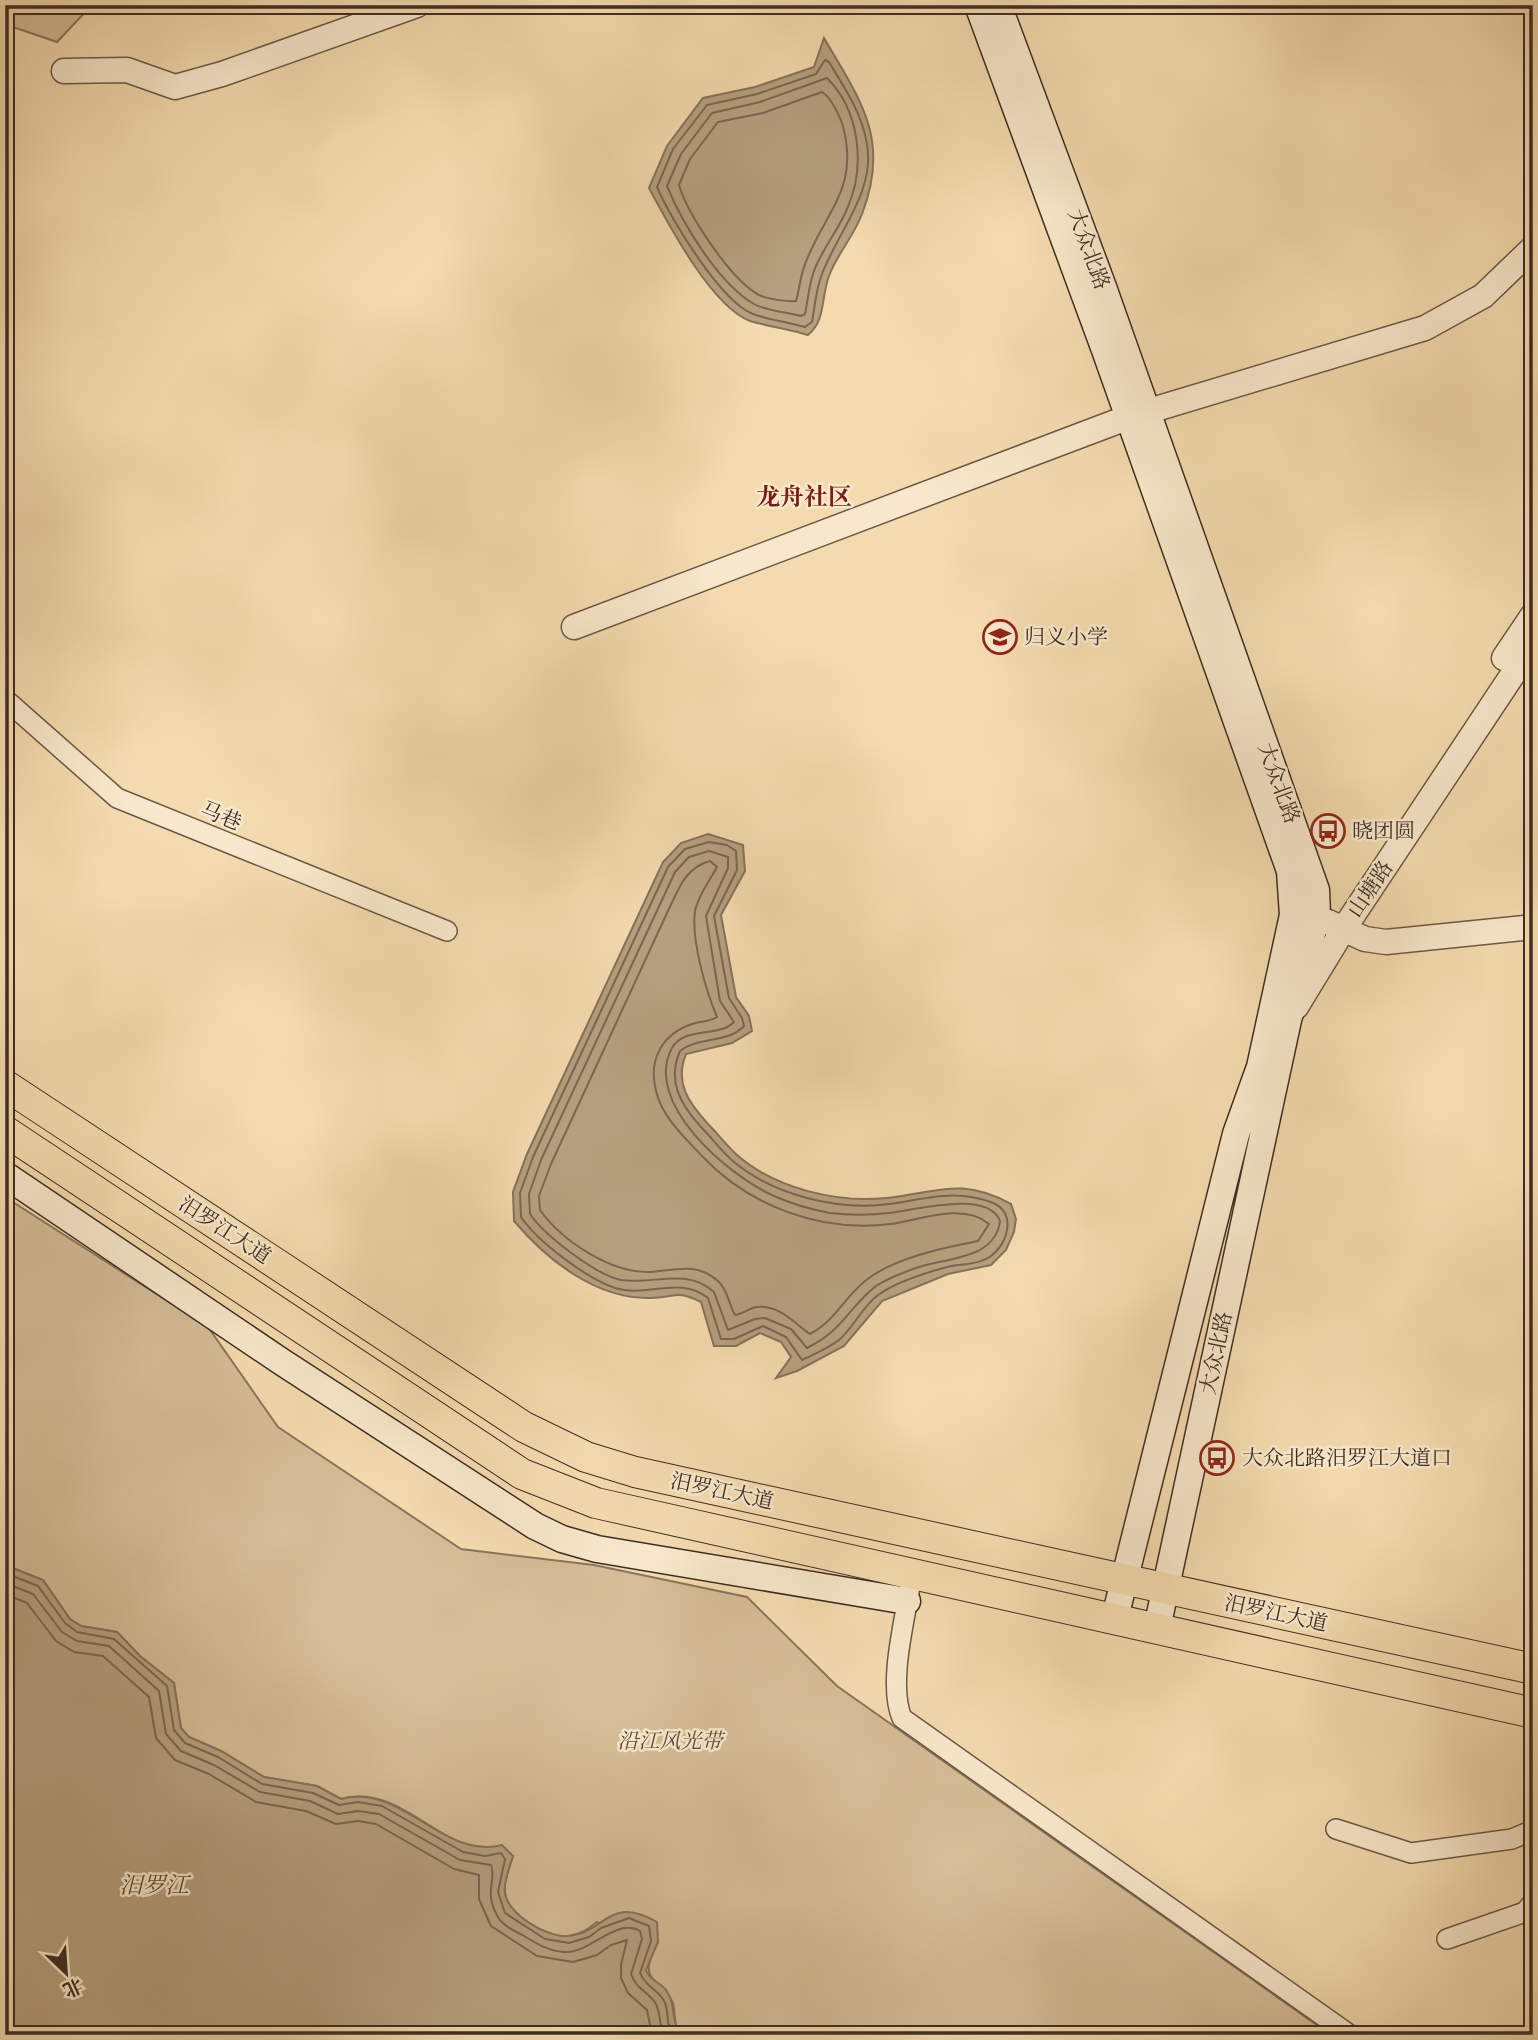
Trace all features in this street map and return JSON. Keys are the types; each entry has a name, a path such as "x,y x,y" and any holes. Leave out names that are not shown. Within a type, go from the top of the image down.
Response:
{"main road":[{"name":"大众北路","path":"978,5 1138,414 1308,865 1315,890 1330,923 1279,1021 1236,1134 1115,1617"},
{"name":"大众北路","path":"998,5 1290,871 1293,915 1279,1021 1157,1628"},
{"name":"汨罗江大道","path":"5,1085 524,1427 586,1457 635,1472 1533,1669"},
{"name":"汨罗江大道","path":"5,1131 522,1474 596,1503 910,1587 1115,1617 1533,1713"},
{"path":"5,1175 282,1362 535,1526 562,1539 597,1549 910,1587"}],"street":[{"path":"65,71 127,71 175,87 222,74 417,5"},
{"path":"574,627 1138,414 1424,328 1483,296 1533,248"},
{"name":"山塘路","path":"1279,1021 1330,923 1533,615"},
{"name":"山塘路","path":"1330,923 1533,644"},
{"name":"马巷","path":"5,699 117,798 447,931"},
{"path":"1290,871 1305,902 1330,923 1365,939 1386,942 1533,927"},
{"path":"910,1587 896,1693 896,1703 902,1718 1350,2035"},
{"path":"1336,1829 1410,1853 1512,1839 1533,1830"},
{"path":"1447,1940 1525,1912 1533,1902"}],"green space":[{"path":"5,5 123,5 106,14 90,7 57,42 16,28 5,30"},
{"name":"沿江风光带","path":"5,1197 208,1327 278,1427 461,1549 594,1565 747,1597 837,1686 1331,2035 775,2035 752,2029 689,2031 677,2028 672,2001 649,1973 650,1961 597,1922 576,1934 559,1936 530,1924 513,1909 505,1889 513,1856 465,1845 391,1803 375,1798 341,1799 317,1786 264,1777 221,1751 189,1737 181,1729 174,1683 140,1656 117,1632 81,1626 70,1619 43,1580 5,1565"}],"water":[{"path":"824,38 849,81 867,121 873,164 862,214 832,268 818,322 808,335 750,321 720,299 692,262 649,188 667,146 703,98 755,87 814,67"},
{"path":"708,834 743,845 745,871 721,915 736,997 749,1016 752,1031 732,1043 686,1054 682,1074 685,1092 701,1116 737,1155 770,1177 788,1185 828,1196 868,1199 935,1190 978,1191 1011,1204 1016,1219 1006,1250 991,1265 948,1274 882,1301 844,1346 797,1371 776,1378 791,1357 781,1342 760,1333 736,1346 714,1346 701,1302 680,1295 630,1297 592,1284 557,1263 514,1221 513,1192 527,1154 663,862 681,843"},
{"name":"汨罗江","path":"5,1565 43,1580 70,1619 81,1626 117,1632 140,1656 174,1683 181,1728 189,1737 221,1751 264,1777 317,1786 341,1799 363,1797 384,1802 460,1842 480,1847 502,1845 513,1856 505,1884 507,1901 520,1916 539,1929 559,1936 568,1936 591,1929 617,1913 628,1912 641,1914 657,1922 658,1942 646,1970 669,1995 677,2028 689,2031 752,2029 775,2035 5,2035"}],"place":[{"name":"归义小学","path":"1000,637"},
{"name":"晓团圆","path":"1328,831"},
{"name":"大众北路汨罗江大道口","path":"1217,1458"}],"district":[{"name":"龙舟社区","path":"804,497"}]}
